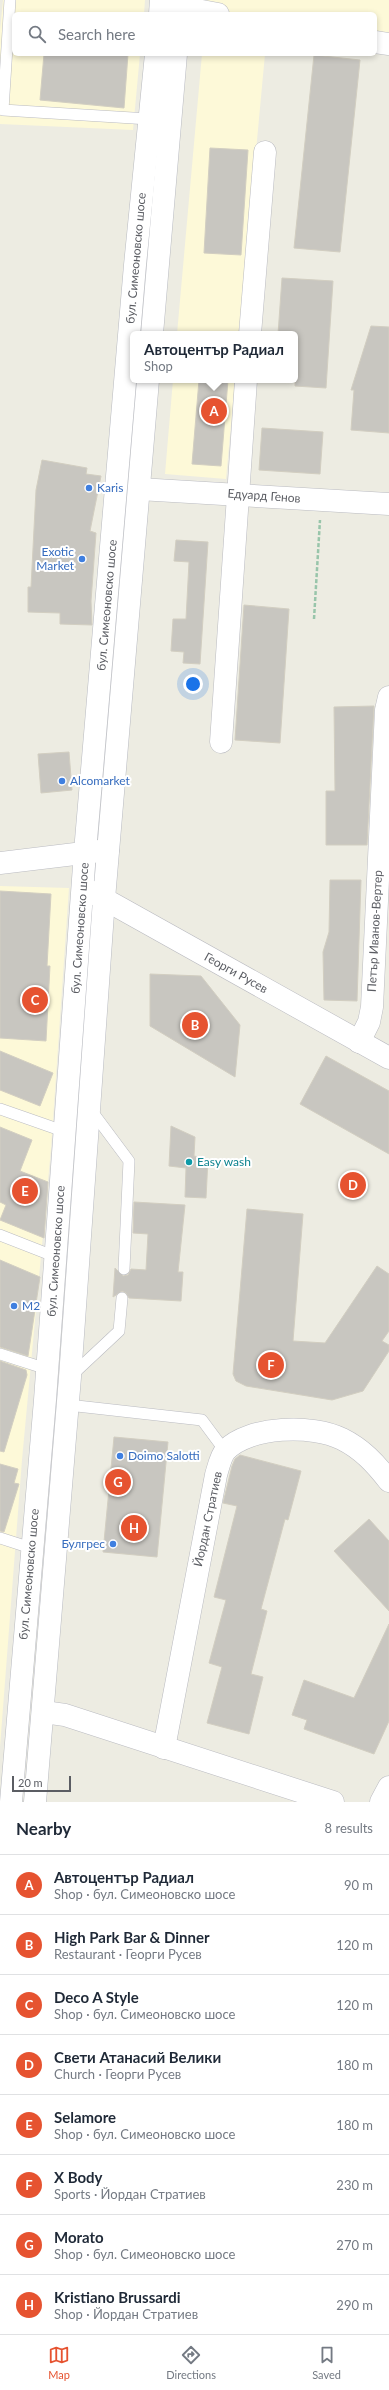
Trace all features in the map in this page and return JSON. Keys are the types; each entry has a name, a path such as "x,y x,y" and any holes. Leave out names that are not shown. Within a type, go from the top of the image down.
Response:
{"main road":[{"path":"164,12 176,5 209,12"},
{"path":"377,42 389,44"},
{"name":"бул. Симеоновско шосе","path":"131,331 156,56"},
{"name":"бул. Симеоновско шосе","path":"152,331 176,56"},
{"path":"250,331 265,152"},
{"name":"бул. Симеоновско шосе","path":"11,1802 66,1132 82,887 130,337"},
{"name":"бул. Симеоновско шосе","path":"36,1802 68,1405 104,899 148,383"},
{"path":"221,742 246,383"},
{"name":"Едуард Генов","path":"139,489 389,504"},
{"name":"Петър Иванов-Вертер","path":"359,1042 369,1022 372,1007 386,710 389,697"},
{"path":"0,863 108,850"},
{"name":"Георги Русев","path":"82,887 389,1058"},
{"path":"225,1451 242,1438 270,1430 305,1430 340,1438 358,1448 374,1461 389,1481"},
{"name":"Йордан Стратиев","path":"164,1748 216,1475 225,1451"},
{"path":"44,1712 65,1715 333,1802"},
{"path":"381,1802 389,1787"}],"lane":[{"path":"10,0 4,30 1,110 149,120"},
{"path":"89,1108 129,1161 124,1269"},
{"path":"0,1109 66,1132"},
{"path":"0,1235 56,1257"},
{"path":"70,1377 119,1331 122,1298"},
{"path":"0,1354 47,1369"},
{"path":"68,1405 202,1420 225,1451"},
{"path":"0,1538 31,1548"}],"path":[{"path":"314,619 322,500"}],"shaded area":[{"path":"3,0 145,0 144,12 12,12 12,56 140,56 133,130 0,124 0,30"},
{"path":"206,0 389,0 389,44 377,42 377,12 205,12"},
{"path":"202,56 265,56 239,331 177,331"},
{"path":"173,383 235,383 226,479 165,474"},
{"path":"0,886 69,888 51,1149 22,1460 0,1747"}],"building":[{"path":"44,56 128,56 124,108 40,100"},
{"path":"314,56 360,60 340,252 294,248"},
{"path":"210,148 248,150 241,255 204,253"},
{"path":"282,278 333,281 326,388 295,386 295,383 298,383 298,331 278,331"},
{"path":"371,326 389,327 389,433 351,430 354,390 351,390"},
{"path":"199,383 228,383 221,466 192,464"},
{"path":"262,428 323,432 320,474 259,470"},
{"path":"42,460 87,468 86,474 101,476 90,531 96,533 91,601 92,625 60,624 60,613 28,612 28,587 31,587 36,490"},
{"path":"176,540 208,542 200,664 183,663 184,652 171,651 173,619 186,619 189,562 174,561"},
{"path":"244,605 289,609 280,743 235,740"},
{"path":"374,706 367,845 326,845 326,791 335,791 334,707"},
{"path":"69,752 72,790 41,793 38,754"},
{"path":"330,880 361,880 357,1001 324,1000 323,952 329,932"},
{"path":"0,891 51,894 47,966 50,966 46,1041 0,1038"},
{"path":"150,974 201,976 240,1025 235,1077 150,1026"},
{"path":"0,1051 53,1073 40,1106 0,1090"},
{"path":"326,1056 389,1091 389,1154 300,1104"},
{"name":"Easy wash","path":"171,1126 195,1137 194,1156 208,1159 206,1198 185,1197 186,1168 169,1166"},
{"path":"0,1127 32,1140 20,1171 48,1182 44,1238 0,1220 6,1205 0,1202"},
{"path":"134,1202 185,1205 178,1272 183,1272 181,1301 129,1298 126,1293 122,1291 113,1297 115,1268 123,1276 128,1275 131,1269 146,1270 148,1234 133,1233"},
{"path":"247,1209 303,1214 293,1341 325,1343 377,1266 389,1274 389,1331 382,1341 389,1345 389,1351 363,1391 332,1400 246,1386 236,1381 233,1374"},
{"path":"0,1260 40,1277 28,1356 0,1347"},
{"path":"0,1361 26,1370 27,1375 4,1452 0,1451"},
{"path":"114,1437 168,1442 157,1557 103,1552"},
{"path":"240,1455 301,1471 288,1520 285,1519 261,1609 267,1611 251,1674 263,1677 249,1734 207,1723 222,1667 209,1663 226,1600 214,1597 237,1506 223,1503 232,1466 235,1459"},
{"path":"0,1464 18,1469 14,1483 19,1484 4,1532 0,1531"},
{"path":"369,1519 389,1541 389,1611 334,1551"},
{"path":"389,1624 389,1721 374,1754 304,1729 307,1720 292,1715 304,1680 354,1698"}],"place":[{"name":"Автоцентър Радиал","path":"214,411"},
{"name":"Karis","path":"89,488"},
{"name":"Exotic Market","path":"82,559"},
{"name":"Alcomarket","path":"62,781"},
{"name":"Deco A Style","path":"35,1000"},
{"name":"High Park Bar & Dinner","path":"195,1025"},
{"name":"Easy wash","path":"189,1162"},
{"name":"Свети Атанасий Велики","path":"353,1185"},
{"name":"Selamore","path":"25,1191"},
{"name":"M2","path":"14,1306"},
{"name":"X Body","path":"271,1365"},
{"name":"Doimo Salotti","path":"120,1456"},
{"name":"Morato","path":"118,1482"},
{"name":"Kristiano Brussardi","path":"134,1528"},
{"name":"Булгрес","path":"113,1544"}]}
